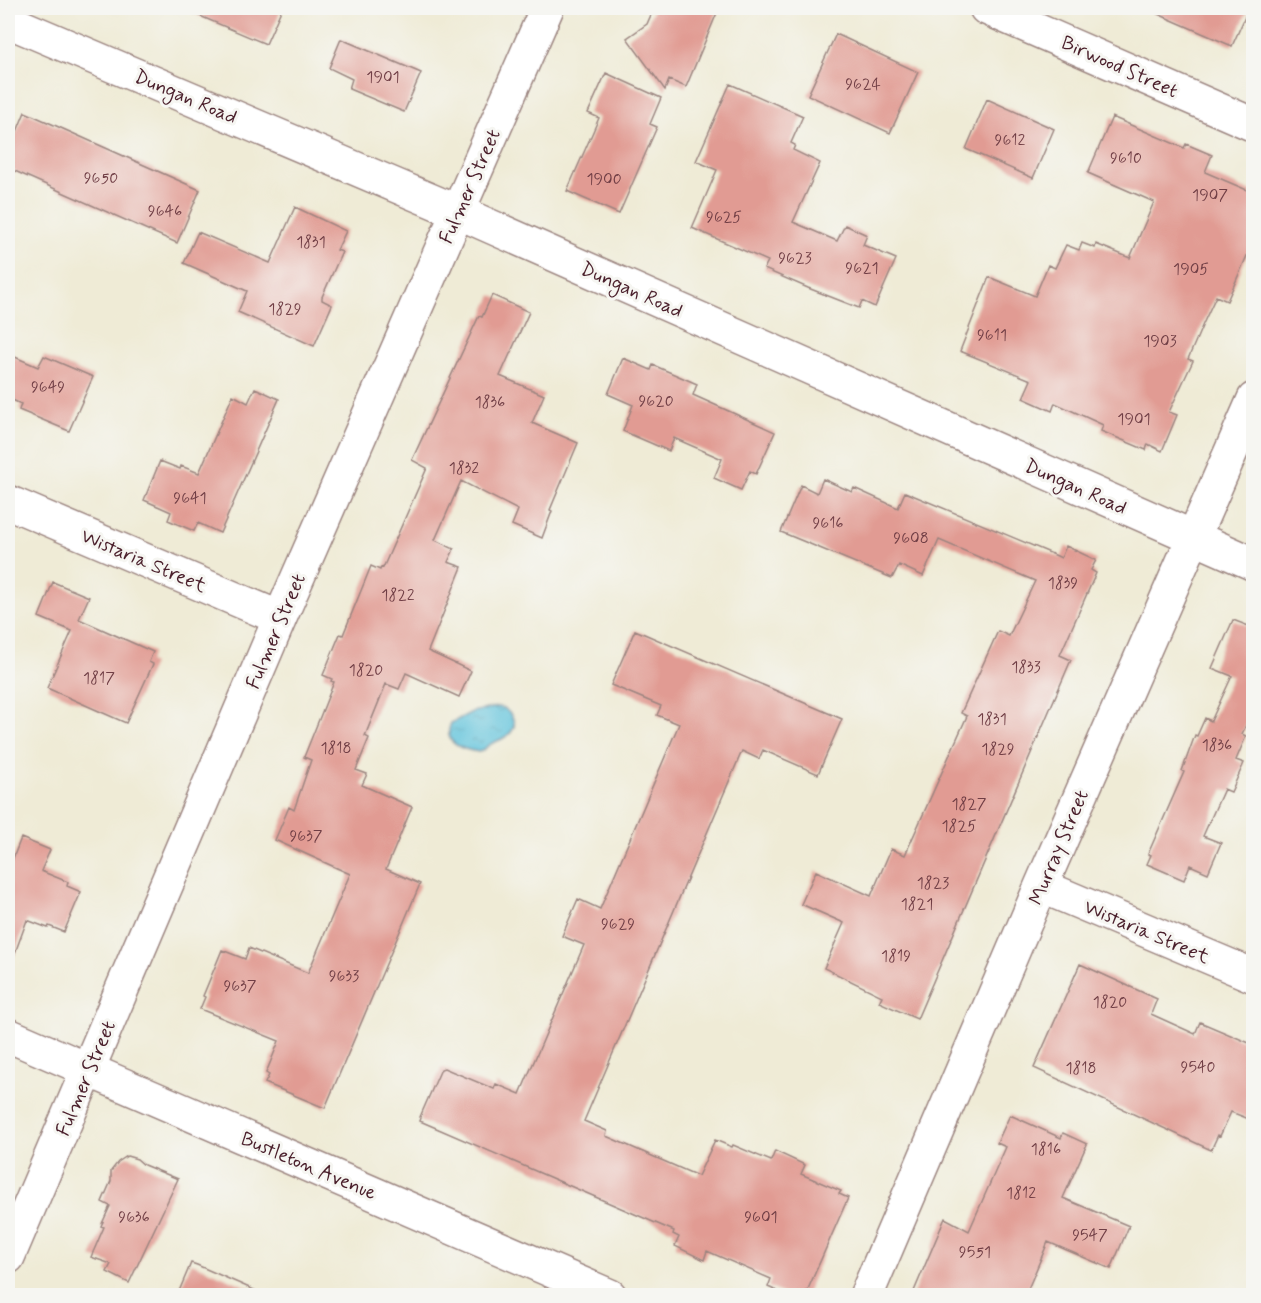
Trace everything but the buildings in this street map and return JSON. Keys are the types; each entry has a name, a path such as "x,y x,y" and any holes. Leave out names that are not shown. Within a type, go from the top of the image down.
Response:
{"street":[{"name":"Fulmer Street","path":"8,1257 280,618 547,8"},
{"name":"Birwood Street","path":"986,8 1254,125"},
{"name":"Dungan Road","path":"8,21 458,212 1254,564"},
{"name":"Murray Street","path":"866,1296 1041,886 1254,399"},
{"name":"Wistaria Street","path":"8,502 280,618"},
{"name":"Wistaria Street","path":"1041,886 1254,976"},
{"name":"Bustleton Avenue","path":"8,1035 610,1296"}],"water":[{"path":"497,707 504,708 513,719 513,728 507,736 479,752 467,750 452,741 449,736 451,723 472,712"}]}
